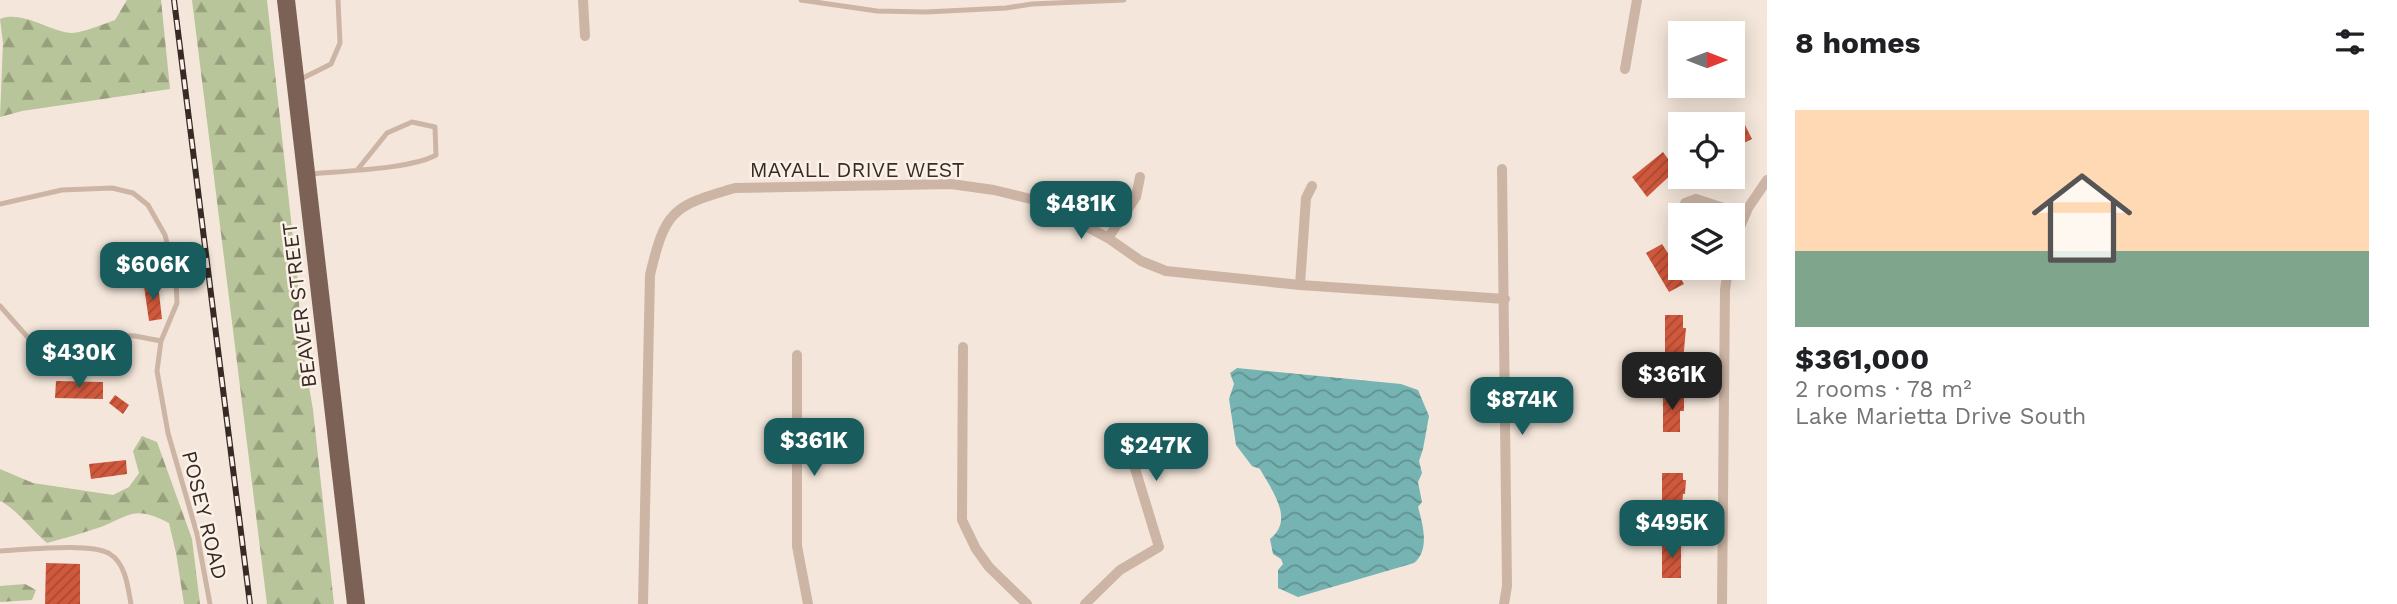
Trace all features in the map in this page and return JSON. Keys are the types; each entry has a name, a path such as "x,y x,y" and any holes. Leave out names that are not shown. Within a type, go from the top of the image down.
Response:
{"main road":[{"name":"BEAVER STREET","path":"286,0 356,604"}],"street":[{"path":"583,0 585,36"},
{"path":"1625,69 1637,0"},
{"path":"1503,169 1507,586 1504,604"},
{"path":"1108,238 1136,197 1140,177"},
{"path":"1745,215 1767,180"},
{"name":"MAYALL DRIVE WEST","path":"643,604 650,275 658,241 670,217 682,207 707,197 736,188 951,184 995,190 1039,201 1108,238 1141,261 1166,271 1300,285 1505,299"},
{"path":"1300,285 1306,198 1312,186"},
{"path":"1685,203 1696,199 1708,203"},
{"path":"1721,604 1724,304 1727,280"},
{"path":"963,347 962,520 976,549 989,566 1027,604"},
{"path":"797,355 797,546 808,604"},
{"path":"1086,604 1120,570 1159,547 1123,429"}],"lane":[{"path":"295,82 331,64 341,43 338,0"},
{"path":"801,0 877,11 926,12 1124,0"},
{"path":"306,175 424,162 436,155 435,127 412,122 387,133 358,169"},
{"name":"POSEY ROAD","path":"0,204 62,190 112,188 133,193 148,205 165,235 176,279 177,303 161,341 157,371 168,433 197,534 210,604"},
{"path":"0,306 31,341 54,348 110,335 161,341"},
{"path":"0,551 98,549 110,554 124,573 131,604"}],"green space":[{"path":"127,0 161,0 170,89 22,111 0,117 3,43 0,19 18,17 63,32 76,33 115,20"},
{"path":"192,0 267,0 298,284 301,339 313,410 334,604 267,604"},
{"path":"142,436 157,442 192,539 200,604 184,604 169,523 141,513 134,514 47,543 0,501 0,469 33,483 113,495 129,487 139,473 133,451"},
{"path":"25,584 36,590 32,600 0,602 0,586"}],"water":[{"path":"1237,368 1401,384 1418,390 1429,416 1419,461 1422,473 1418,482 1422,502 1418,507 1424,544 1414,563 1298,597 1278,588 1278,570 1283,564 1281,559 1273,554 1270,539 1281,523 1281,514 1275,496 1260,469 1252,466 1236,445 1229,399 1234,384 1230,373"}],"building":[{"path":"1745,125 1752,139 1745,142"},
{"path":"1663,152 1668,159 1668,177 1647,197 1632,177"},
{"path":"1662,244 1668,253 1668,280 1682,280 1684,284 1669,292 1646,253"},
{"path":"158,284 162,319 149,321 144,286"},
{"path":"1665,315 1683,315 1683,328 1686,328 1683,361 1665,361"},
{"path":"56,381 103,382 103,399 55,398"},
{"path":"1663,394 1684,394 1684,411 1680,411 1680,432 1663,432"},
{"path":"115,395 129,405 123,414 109,403"},
{"path":"126,460 127,474 91,479 89,464"},
{"path":"1662,473 1683,473 1683,480 1686,480 1681,520 1666,520 1666,505 1662,505"},
{"path":"1662,542 1681,542 1681,578 1662,578"},
{"path":"46,563 80,564 80,604 45,604"}],"railway":[{"path":"174,0 250,604"}]}
